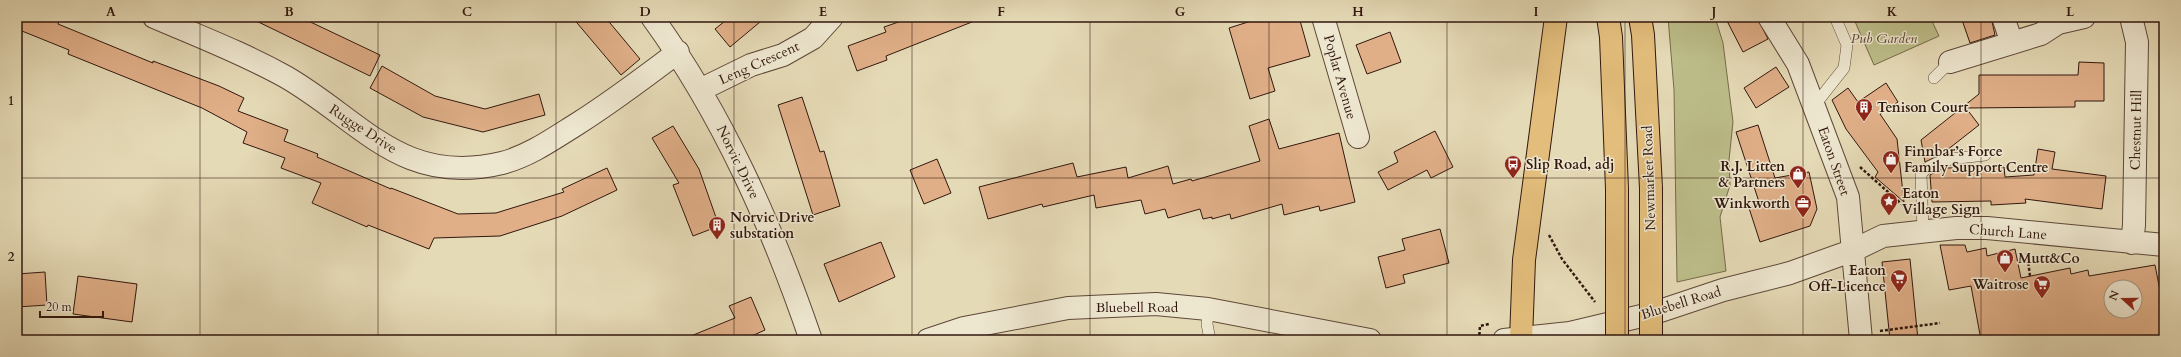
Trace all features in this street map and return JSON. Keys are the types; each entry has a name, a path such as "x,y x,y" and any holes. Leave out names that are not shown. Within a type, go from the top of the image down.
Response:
{"highway":[{"path":"1512,340 1556,17"},
{"path":"1608,17 1611,37 1617,189 1617,340"},
{"name":"Newmarket Road","path":"1640,17 1643,35 1651,188 1651,340"}],"street":[{"name":"Rugge Drive","path":"154,17 248,57 288,78 392,150 427,164 447,169 502,163 547,143 616,98 678,52"},
{"name":"Norvic Drive","path":"652,17 678,52 744,170 778,250 811,340"},
{"name":"Leng Crescent","path":"700,90 751,65 783,55 813,38 832,17"},
{"name":"Poplar Avenue","path":"1323,17 1358,137"},
{"name":"Eaton Street","path":"1769,17 1798,64 1848,196 1861,338"},
{"path":"2003,17 2012,43"},
{"path":"1950,62 2041,34 2058,23 2084,17"},
{"name":"Chestnut Hill","path":"2131,17 2137,42 2134,225 2132,243"},
{"name":"Church Lane","path":"1854,250 1883,236 1923,231 1987,228 2164,245"},
{"name":"Bluebell Road","path":"1512,340 1570,333 1654,313 1723,290 1790,272 1854,250"},
{"name":"Bluebell Road","path":"928,340 964,328 1068,308 1156,304 1208,310 1370,340"}],"lane":[{"path":"1814,106 1844,68 1847,45 1835,17"},
{"path":"1934,78 1950,62"},
{"path":"1923,231 1921,174 1927,167 1937,163 1985,155"},
{"path":"1208,310 1207,324 1210,340"}],"path":[{"path":"1859,166 1909,211"},
{"path":"1548,232 1562,259 1578,282 1598,305"},
{"path":"1861,338 1889,329 1940,323"},
{"path":"1479,340 1480,326"}],"green space":[{"path":"1668,17 1715,17 1723,43 1733,122 1729,160 1730,185 1720,217 1726,271 1677,282 1674,90"},
{"name":"Pub Garden","path":"1853,17 1930,17 1939,36 1874,65"}],"building":[{"path":"17,17 48,17 59,21 58,24 153,63 153,61 219,86 244,98 238,111 288,130 284,141 318,154 317,157 391,189 458,214 496,213 564,192 562,189 607,168 617,190 562,216 500,236 434,238 429,249 368,225 367,227 312,203 321,183 281,168 285,158 243,143 247,132 202,108 68,54 69,50 17,29"},
{"path":"248,17 300,17 380,55 370,76"},
{"path":"572,17 605,17 640,59 621,75"},
{"path":"730,17 766,17 730,47 715,29"},
{"path":"913,17 982,18 886,56 887,60 857,71 848,46 886,32 884,27"},
{"path":"1264,17 1299,17 1310,56 1268,68 1275,91 1250,99 1229,28"},
{"path":"1725,17 1757,17 1768,39 1743,52"},
{"path":"1961,17 1991,17 1995,35 1970,43"},
{"path":"1390,32 1401,62 1367,74 1356,45"},
{"path":"2079,62 2104,63 2104,101 2075,101 2075,107 1966,108 1979,125 1942,154 1925,162 1921,140 1979,94 1979,75 2078,75"},
{"path":"382,66 435,96 485,109 539,94 545,115 483,132 423,117 370,88"},
{"path":"1776,67 1789,87 1756,108 1744,88"},
{"name":"Tenison Court","path":"1886,83 1898,102 1880,114 1897,139 1904,202 1875,177 1878,172 1846,129 1832,100 1848,88 1858,102"},
{"path":"802,97 820,152 824,151 840,206 813,215 778,105"},
{"path":"1269,119 1279,149 1339,133 1355,202 1320,211 1319,206 1284,215 1282,204 1231,219 1230,214 1212,219 1212,217 1203,219 1200,209 1168,218 1165,209 1145,214 1141,200 1096,208 1094,195 1043,207 1042,204 988,219 979,187 1073,163 1077,177 1126,167 1128,178 1168,166 1173,184 1191,179 1192,181 1260,161 1249,126"},
{"path":"1758,125 1775,178 1809,172 1817,209 1810,226 1760,242 1749,208 1760,205 1736,132"},
{"path":"673,126 699,169 719,226 693,236 673,185 679,183 652,138"},
{"path":"1435,131 1453,167 1431,178 1427,170 1388,190 1378,172 1398,162 1394,152"},
{"path":"2038,149 2055,152 2052,169 2106,176 2102,209 2025,199 2026,203 1991,205 1991,201 1932,202 1930,175 1937,171 1946,168 2004,167 2005,177 2034,175"},
{"path":"937,159 951,193 924,204 910,170"},
{"path":"1440,229 1449,263 1403,275 1405,283 1386,288 1378,257 1405,250 1402,239"},
{"path":"881,242 895,277 839,302 824,264"},
{"name":"Waitrose","path":"1940,245 1965,245 1967,252 1986,248 1987,256 2015,249 2021,278 2070,268 2071,274 2088,270 2089,276 2155,265 2164,311 2164,340 1981,340 1971,286 1949,290"},
{"path":"1910,259 1918,340 1890,340 1882,262"},
{"path":"45,272 47,305 17,307 17,274"},
{"path":"78,276 137,284 132,322 73,314"},
{"path":"751,297 765,330 743,340 681,340 735,318 729,306"}],"place":[{"name":"Tenison Court","path":"1864,122"},
{"name":"Finnbar’s Force Family Support Centre","path":"1891,174"},
{"name":"Slip Road, adj","path":"1513,179"},
{"name":"R.J. Litten & Partners","path":"1798,189"},
{"name":"Eaton Village Sign","path":"1889,216"},
{"name":"Winkworth","path":"1803,218"},
{"name":"Norvic Drive substation","path":"717,240"},
{"name":"Mutt&Co","path":"2005,273"},
{"name":"Eaton Off-Licence","path":"1899,293"},
{"name":"Waitrose","path":"2042,299"}]}
